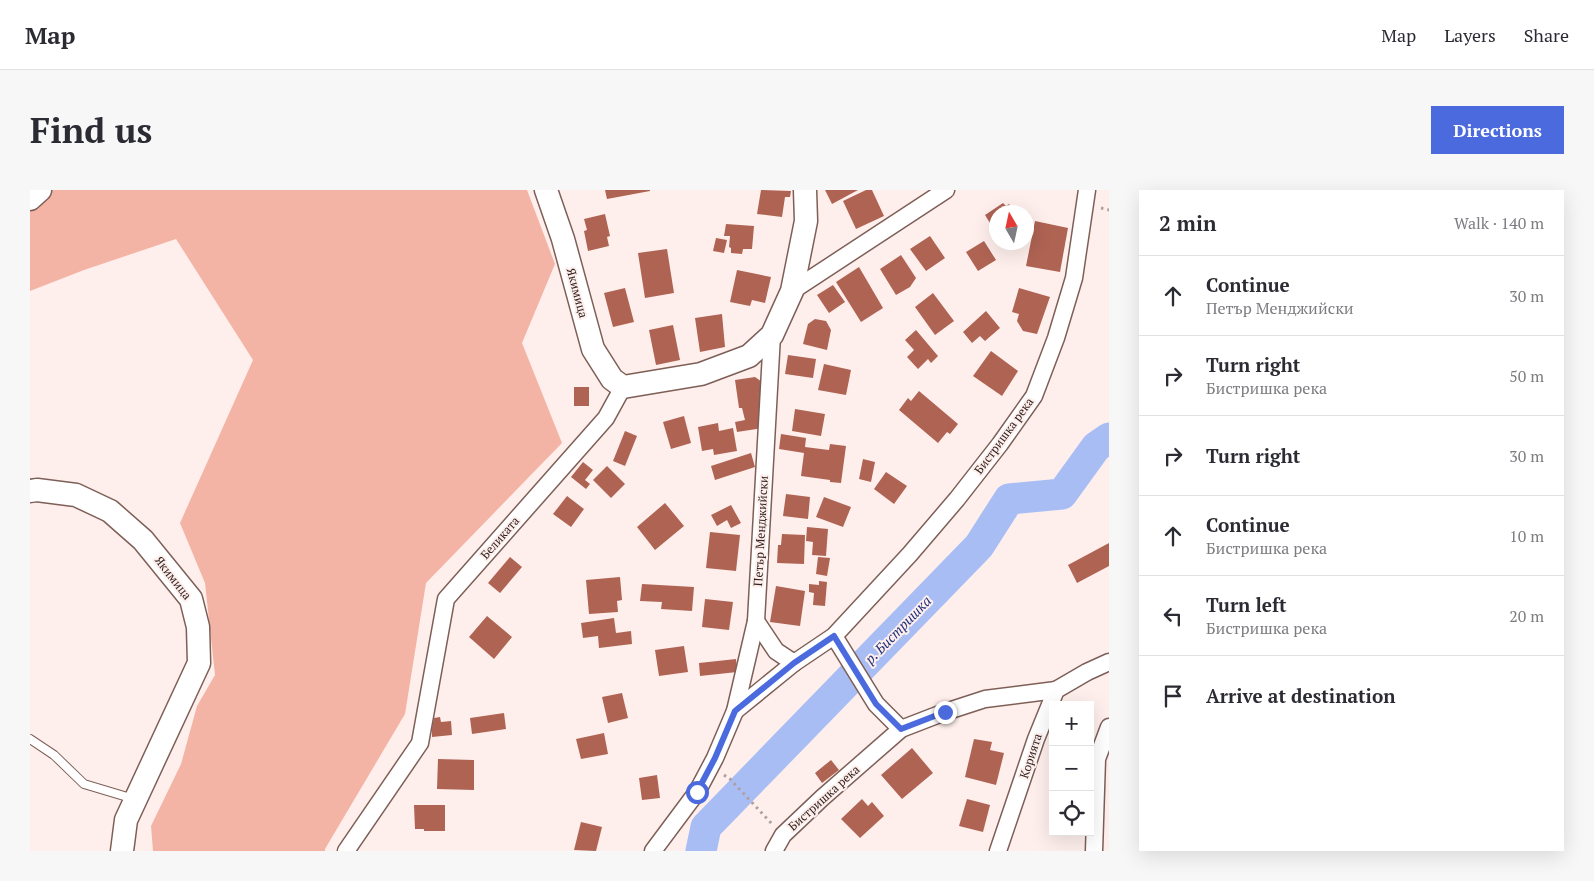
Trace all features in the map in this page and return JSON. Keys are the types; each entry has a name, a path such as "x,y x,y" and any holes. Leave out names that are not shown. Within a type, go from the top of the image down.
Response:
{"street":[{"path":"30,199 40,190"},
{"name":"Якимица","path":"546,190 593,348 612,379 623,387"},
{"name":"Петър Менджийски","path":"653,851 697,792 715,758 735,711 756,621 772,335 792,291 806,221 805,190"},
{"path":"792,291 946,190"},
{"name":"Бистришка река","path":"735,711 794,663 834,636 910,554 957,499 1000,444 1034,396 1056,338 1074,278 1087,190"},
{"path":"623,387 701,374 749,356 772,335"},
{"name":"Беликата","path":"346,851 420,743 446,599 606,418 623,387"},
{"name":"Якимица","path":"30,491 37,490 76,495 110,511 143,540 191,599 198,626 199,663 134,799 126,820 122,851"},
{"path":"756,621 776,651 794,663"},
{"path":"834,636 876,704 901,729"},
{"path":"1056,690 1109,662"},
{"name":"Бистришка река","path":"774,851 783,835 901,729 985,699 1056,690"},
{"name":"Корията","path":"998,851 1036,739 1056,690"},
{"path":"1094,851 1097,759 1109,726"}],"lane":[{"path":"30,739 54,755 84,784 134,799"}],"path":[{"path":"730,779 783,835"}],"shaded area":[{"path":"30,190 527,190 555,264 522,343 562,443 426,583 405,714 325,851 153,851 151,826 181,764 197,706 215,675 205,583 180,523 253,360 176,239 84,270 30,291"}],"building":[{"path":"605,190 650,190 650,191 607,199"},
{"path":"761,190 791,191 790,197 785,197 782,217 757,214"},
{"path":"825,190 858,190 832,204"},
{"path":"866,190 872,190 884,216 856,229 843,201"},
{"path":"989,212 989,222 985,215"},
{"path":"605,214 610,236 607,237 609,246 588,251 584,231 587,230 584,219"},
{"path":"1035,221 1068,228 1060,272 1026,266 1029,250 1034,250"},
{"path":"726,224 754,226 752,249 743,249 742,254 731,253 731,248 729,247 730,236 724,236"},
{"path":"930,236 945,258 926,271 910,249"},
{"path":"716,238 727,240 724,253 713,251"},
{"path":"984,241 996,260 978,271 966,252"},
{"path":"667,249 674,293 645,298 638,253"},
{"path":"901,255 916,278 910,287 896,295 880,269"},
{"path":"859,267 883,308 861,322 836,282"},
{"path":"737,270 771,277 765,303 752,300 750,306 730,302"},
{"path":"833,285 845,302 829,313 817,295"},
{"path":"625,288 634,322 613,327 604,293"},
{"path":"1019,288 1050,297 1037,334 1023,331 1017,321 1019,314 1012,312"},
{"path":"933,293 954,321 935,335 915,307"},
{"path":"986,311 1000,328 985,341 980,336 972,343 963,332"},
{"path":"722,314 725,347 700,352 695,318"},
{"path":"815,319 826,321 831,330 827,350 803,344 808,324"},
{"path":"673,325 680,360 656,365 649,330"},
{"path":"916,330 938,356 931,363 928,359 918,369 907,357 914,350 905,340"},
{"path":"991,351 1018,371 1002,396 973,376"},
{"path":"788,355 816,359 813,378 785,374"},
{"path":"824,364 851,370 846,395 818,390"},
{"path":"755,377 765,384 763,428 737,432 735,422 745,420 742,408 739,408 735,380"},
{"path":"574,387 589,387 589,406 574,406"},
{"path":"919,391 958,424 950,434 947,432 938,443 899,410 908,398 911,401"},
{"path":"795,409 825,414 821,436 792,431"},
{"path":"684,416 691,443 671,449 663,422"},
{"path":"718,423 719,431 733,428 737,451 714,455 713,449 702,451 698,427"},
{"path":"625,431 637,436 625,466 613,461"},
{"path":"781,434 806,438 805,447 829,450 830,444 846,446 841,483 801,476 804,453 779,449"},
{"path":"751,453 755,467 715,480 711,466"},
{"path":"863,459 875,462 871,482 859,479"},
{"path":"583,462 593,470 585,480 590,484 586,489 571,477"},
{"path":"607,466 625,484 611,498 593,480"},
{"path":"886,472 907,486 894,504 874,489"},
{"path":"786,494 810,497 808,519 783,516"},
{"path":"567,496 584,509 571,527 553,514"},
{"path":"824,497 851,507 843,527 816,517"},
{"path":"665,503 684,526 655,550 637,527"},
{"path":"731,505 741,523 731,528 727,520 717,526 711,515"},
{"path":"807,527 828,529 826,556 812,555 813,542 806,541"},
{"path":"710,532 740,535 736,571 706,568"},
{"path":"782,534 805,535 804,564 777,563 778,545 781,545"},
{"path":"1109,543 1109,566 1077,583 1068,565"},
{"path":"510,557 522,567 500,593 488,583"},
{"path":"818,557 830,558 827,576 816,574"},
{"path":"620,577 622,600 617,601 618,612 589,614 586,580"},
{"path":"819,581 827,582 825,606 813,605 814,593 809,592 809,584 819,585"},
{"path":"642,584 694,587 692,611 661,609 662,602 640,601"},
{"path":"776,586 805,591 800,626 770,622"},
{"path":"705,599 733,602 729,630 702,627"},
{"path":"487,616 512,637 494,659 469,637"},
{"path":"614,618 616,633 631,631 632,644 599,648 598,636 583,638 581,623"},
{"path":"684,646 688,672 659,676 655,650"},
{"path":"736,659 737,672 700,676 699,663"},
{"path":"622,693 628,718 608,723 602,697"},
{"path":"504,713 506,729 472,734 470,718"},
{"path":"440,717 441,722 451,721 452,735 432,737 434,718"},
{"path":"604,733 608,754 581,759 576,739"},
{"path":"974,739 992,742 990,750 1004,753 996,785 965,777"},
{"path":"912,748 933,773 902,799 881,775"},
{"path":"438,759 474,760 474,790 437,789"},
{"path":"831,760 839,770 822,783 815,773"},
{"path":"657,775 660,798 642,800 639,778"},
{"path":"862,799 868,806 872,802 884,816 860,838 841,819"},
{"path":"967,799 990,805 983,832 959,826"},
{"path":"414,805 445,805 445,831 415,829"},
{"path":"581,822 602,827 596,851 574,850"}],"waterway":[{"name":"р. Бистришка","path":"701,851 706,827 979,546 1009,499 1062,494 1096,447 1109,438"}],"route":[{"path":"697,792 715,758 735,711 794,663 834,636 876,704 901,729 945,712"}]}
